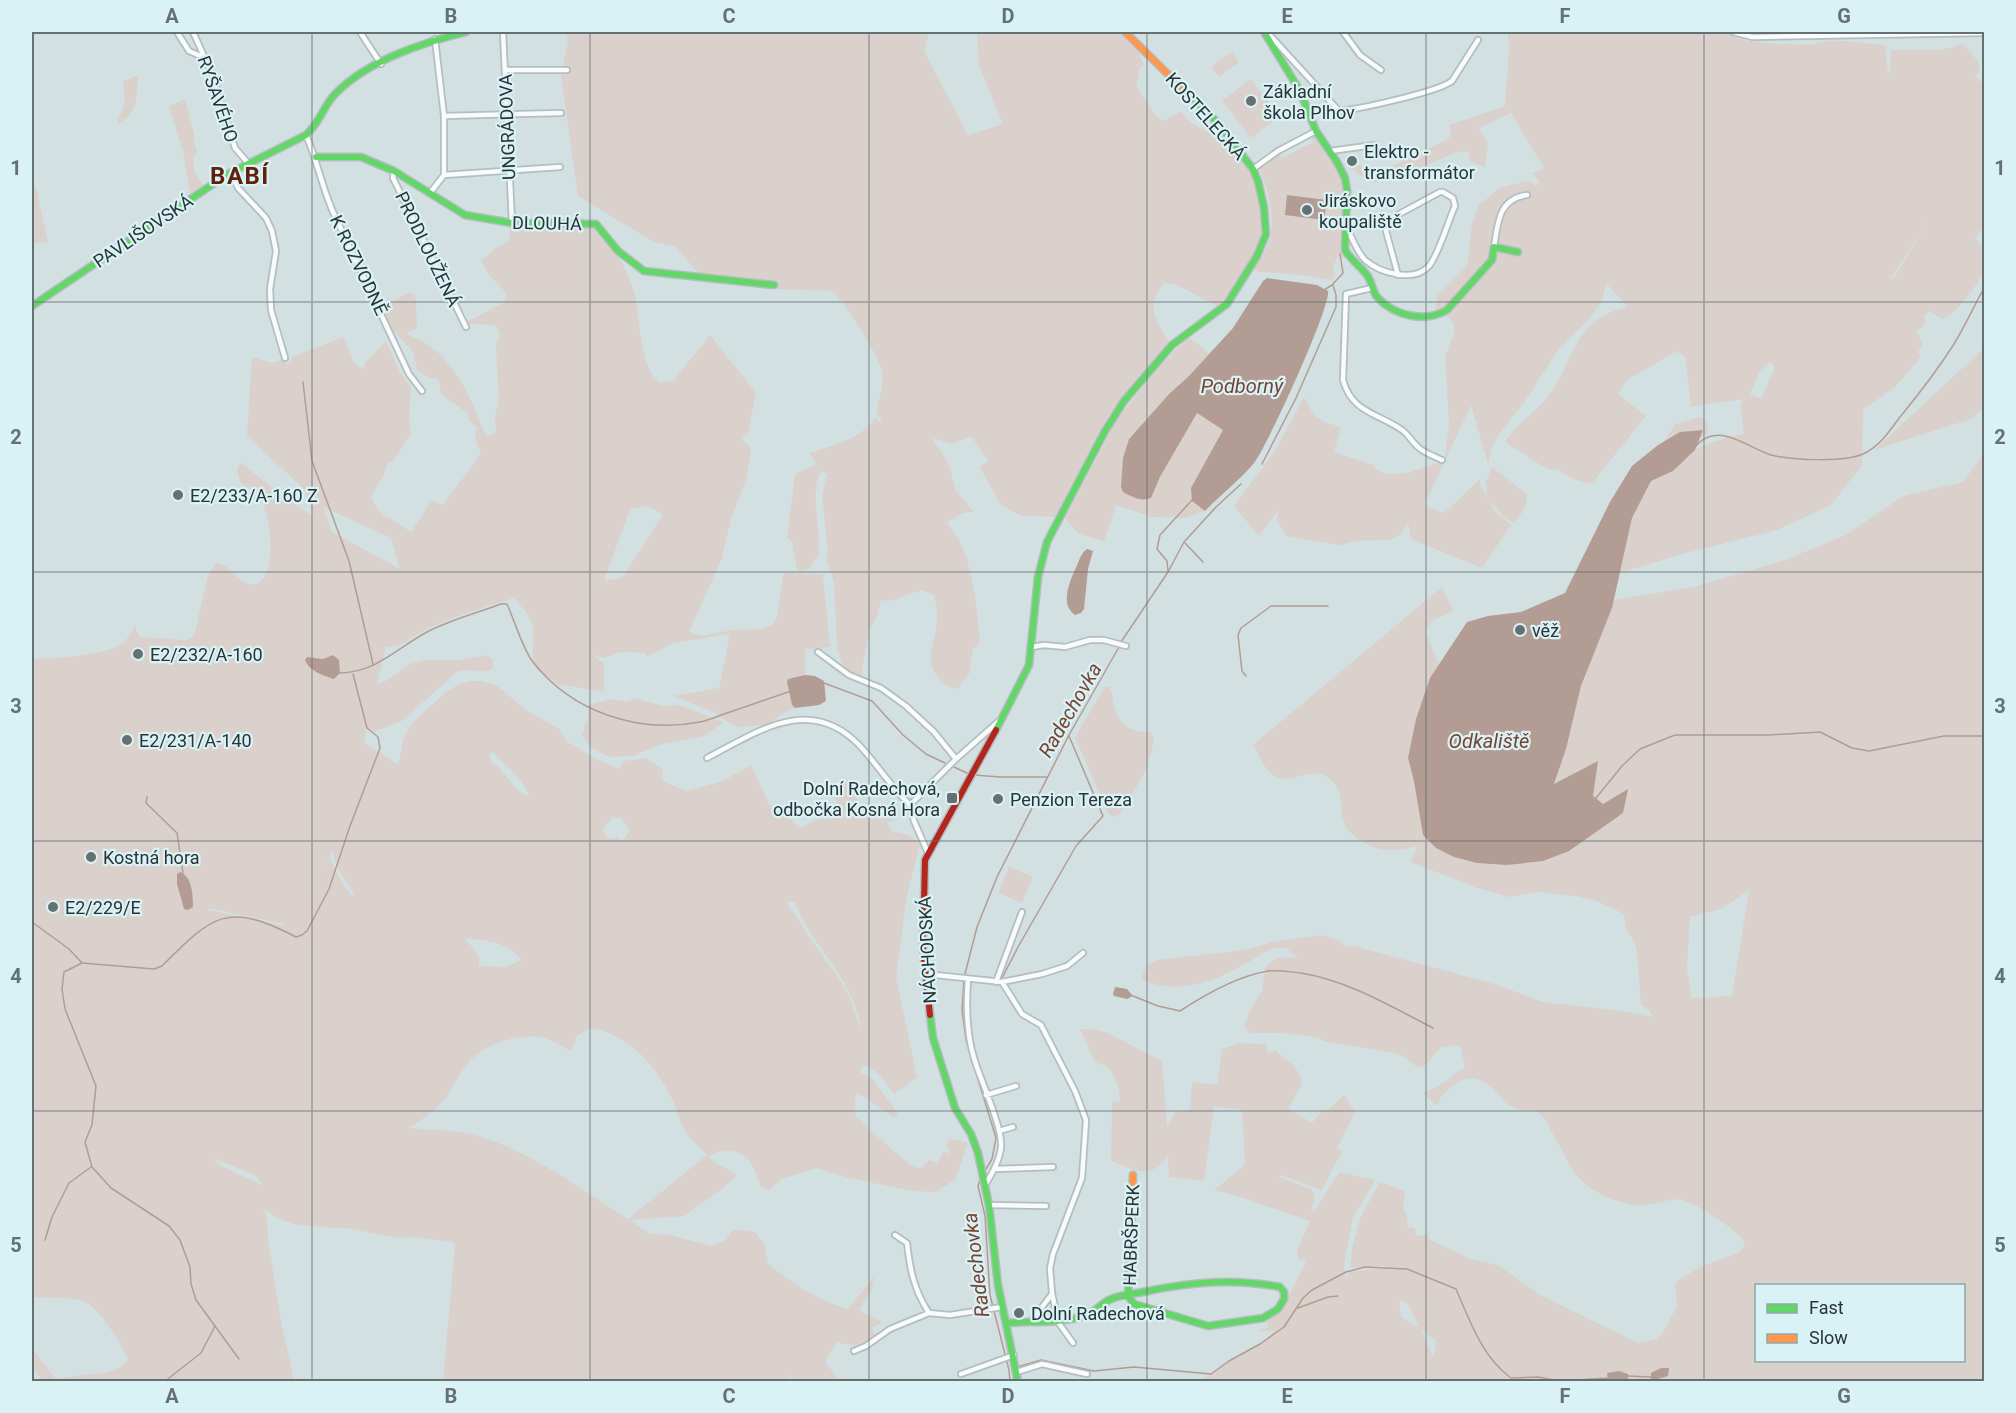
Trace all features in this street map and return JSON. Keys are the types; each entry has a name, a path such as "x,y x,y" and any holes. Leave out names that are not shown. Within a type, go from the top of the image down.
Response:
{"street":[{"path":"177,32 189,51 205,58"},
{"name":"RYŠAVÉHO","path":"193,32 212,74 235,148 248,163"},
{"path":"360,32 381,64"},
{"name":"PAVLIŠOVSKÁ","path":"32,306 231,172 306,135 336,93 353,80 444,34 466,32"},
{"name":"UNGRÁDOVA","path":"503,32 512,223"},
{"name":"KOSTELECKÁ","path":"1050,535 1105,431 1124,401 1179,338 1227,304 1262,247 1266,234 1266,220 1260,188 1253,169 1217,122 1125,32"},
{"path":"1266,32 1336,108 1342,111 1446,86 1452,81 1478,40"},
{"path":"1266,32 1300,91 1316,131 1345,178 1347,190 1345,250 1347,256 1370,279 1372,288 1386,305 1395,311 1411,316 1438,316 1447,310 1492,260 1498,217 1507,204 1516,196 1527,195"},
{"path":"1343,32 1360,55 1381,70"},
{"path":"1733,32 1752,37 1984,33"},
{"path":"430,193 444,175 444,116 435,39"},
{"path":"505,70 567,70"},
{"path":"444,116 561,113"},
{"path":"1253,169 1278,151 1316,131"},
{"name":"K ROZVODNĚ","path":"306,135 316,157 325,194 333,212 409,374 422,391"},
{"path":"1330,151 1374,145"},
{"name":"DLOUHÁ","path":"316,157 361,157 394,171 465,215 512,223 596,224 618,250 644,272 774,285"},
{"path":"444,175 560,167"},
{"name":"PRODLOUŽENÁ","path":"394,171 393,178 466,327"},
{"path":"231,172 238,188 266,218 272,231 276,250 270,289 271,310 285,358"},
{"path":"1346,225 1366,261 1398,275 1417,274 1432,262 1455,206 1453,198 1443,192 1435,194 1388,219 1386,231 1398,275"},
{"path":"1494,247 1518,252"},
{"path":"1372,288 1346,294 1343,380 1346,390 1353,401 1369,413 1403,430 1420,449 1442,460"},
{"name":"NÁCHODSKÁ","path":"1018,1382 1002,1307 989,1205 978,1153 946,1085 933,1038 923,948 924,866 928,853 1029,665 1038,577 1050,535"},
{"path":"1032,647 1044,645 1065,647 1090,640 1104,640 1125,646"},
{"path":"818,652 849,675 881,688 906,706 934,732 956,759"},
{"path":"910,805 956,759 1002,718"},
{"path":"706,758 773,726 791,721 812,719 832,726 859,745 910,805 914,821 928,853"},
{"path":"999,982 1022,912"},
{"path":"926,974 999,982 1042,974 1067,966 1083,953"},
{"path":"968,979 966,1005 969,1036 999,1131 1001,1146 994,1169 985,1185"},
{"path":"999,982 1022,1014 1041,1025 1075,1091 1086,1120 1082,1178 1053,1254 1050,1268 1058,1322 1074,1343"},
{"path":"986,1095 1016,1086"},
{"path":"999,1131 1013,1127"},
{"path":"994,1169 1053,1167"},
{"name":"HABRŠPERK","path":"1006,1323 1032,1320 1058,1322 1086,1315 1111,1300 1128,1296 1203,1281 1280,1287 1284,1292 1284,1299 1278,1309 1263,1318 1208,1326 1134,1304 1128,1296 1133,1174"},
{"path":"989,1205 1046,1206"},
{"path":"895,1235 907,1243 909,1265 917,1295 929,1313"},
{"path":"1032,1320 1052,1293"},
{"path":"854,1351 866,1346 890,1329 929,1313 950,1315 1002,1307"},
{"path":"961,1374 1014,1355"},
{"path":"1017,1372 1042,1364 1087,1374"}],"shaded area":[{"path":"566,32 929,32 924,51 968,135 1003,124 979,65 977,32 1118,32 1138,51 1144,65 1139,69 1136,85 1156,116 1163,121 1180,112 1195,126 1227,141 1243,160 1259,198 1261,211 1261,235 1255,251 1236,283 1217,306 1175,284 1164,283 1155,298 1154,312 1169,342 1108,416 1055,517 1021,516 1001,505 979,466 989,462 971,436 952,444 932,438 948,462 956,491 974,512 963,513 947,522 965,552 972,578 980,643 973,649 969,674 957,689 942,682 931,664 937,609 934,595 922,590 890,601 881,600 877,616 869,631 862,669 863,679 844,668 837,648 834,583 826,557 828,554 822,495 827,475 822,470 816,488 819,555 810,567 799,571 797,569 792,542 787,537 795,474 816,464 809,453 854,437 875,418 881,424 881,419 876,413 883,376 880,364 868,342 852,316 832,291 776,289 747,285 697,272 676,247 654,242 578,196 561,76 568,41"},
{"path":"1508,32 1724,32 1744,40 1767,43 1812,45 1839,41 1885,45 1888,73 1891,50 1942,50 1962,44 1978,61 1980,70 1975,76 1984,85 1984,226 1975,238 1984,252 1984,269 1973,290 1947,317 1942,319 1929,311 1924,316 1923,327 1916,330 1923,346 1918,351 1921,357 1896,386 1863,410 1862,465 1831,505 1777,530 1682,554 1620,573 1632,518 1651,481 1673,471 1695,450 1706,444 1744,433 1740,406 1743,399 1691,407 1685,357 1677,351 1627,380 1618,394 1646,416 1593,482 1589,484 1573,479 1558,470 1547,469 1505,442 1546,399 1585,331 1595,321 1609,313 1628,307 1606,283 1602,301 1587,322 1560,347 1523,404 1497,437 1488,464 1471,405 1424,506 1444,513 1480,479 1480,485 1487,497 1486,481 1492,467 1527,494 1524,509 1513,522 1506,519 1489,500 1495,511 1511,525 1482,568 1411,539 1408,522 1401,534 1391,540 1356,541 1340,545 1287,536 1276,519 1280,508 1259,536 1234,506 1273,454 1304,397 1318,418 1341,427 1334,452 1374,465 1375,469 1387,474 1407,473 1438,463 1445,456 1449,424 1445,357 1454,333 1454,323 1444,314 1435,313 1437,296 1467,266 1472,224 1479,205 1500,188 1527,181 1536,185 1539,181 1532,173 1544,168 1511,113 1479,128 1488,144 1485,167 1467,160 1470,156 1468,151 1455,153 1395,178 1371,183 1348,166 1348,163 1384,170 1448,139 1451,135 1449,125 1505,106","holes":["1929,220 1893,279 1891,278","1770,362 1775,367 1761,398 1750,395 1760,371"]},
{"path":"1232,52 1239,62 1219,77 1211,67"},
{"path":"138,75 137,97 133,109 125,120 118,124 117,119 124,101 123,81"},
{"path":"1251,79 1279,117 1251,138 1222,101"},
{"path":"185,99 197,153 193,157 194,171 203,186 190,194 183,152 169,106"},
{"name":"Jiráskovo koupaliště","path":"1315,136 1335,162 1343,179 1345,199 1342,239 1345,258 1338,256 1333,267 1335,275 1332,280 1258,272 1254,269 1267,247 1272,226 1268,195 1259,168 1279,154 1282,158 1313,142 1311,138"},
{"path":"36,187 48,242 33,243 32,188"},
{"path":"580,218 593,222 617,252 632,285 646,361 652,375 659,382 673,381 710,335 756,393 748,434 742,438 751,449 747,477 731,519 722,558 689,632 701,636 732,630 762,629 773,624 777,617 783,575 787,573 823,574 830,647 805,649 805,675 788,679 792,705 795,708 780,715 769,725 738,727 715,713 673,696 719,688 730,634 674,643 646,657 646,653 621,652 604,658 592,655 604,663 604,692 557,684 535,667 533,627 526,612 514,598 441,623 400,645 386,646 377,684 386,681 410,664 425,660 459,660 486,655 493,660 493,668 485,671 457,672 402,721 374,732 366,729 364,742 398,765 404,738 411,724 456,686 470,681 481,681 496,685 526,710 559,729 567,742 618,770 624,761 647,758 663,770 662,781 686,791 721,782 751,765 771,808 785,815 800,828 823,816 837,804 833,789 847,778 866,816 888,808 894,821 887,822 891,831 909,835 920,844 907,895 896,977 917,1077 894,1094 877,1073 863,1065 860,1071 862,1074 871,1077 898,1114 893,1117 858,1093 855,1098 856,1117 898,1154 918,1168 929,1160 937,1163 944,1151 948,1154 950,1150 946,1148 949,1139 968,1143 955,1180 935,1192 912,1191 849,1178 817,1168 782,1179 769,1190 761,1187 749,1160 739,1153 724,1151 708,1156 714,1162 737,1174 726,1186 684,1216 630,1220 649,1234 670,1235 712,1246 725,1241 733,1229 755,1232 764,1244 768,1264 806,1291 848,1309 874,1276 871,1292 859,1310 882,1322 872,1328 876,1337 866,1342 853,1345 837,1342 825,1362 840,1381 795,1381 786,1374 791,1381 443,1381 455,1244 416,1237 396,1238 352,1229 296,1225 279,1219 263,1208 267,1216 268,1239 281,1321 294,1381 120,1381 123,1378 118,1382 43,1381 32,1366 32,1349 56,1379 106,1373 118,1368 128,1359 109,1326 89,1304 64,1298 32,1296 32,659 76,656 110,649 123,642 136,625 136,631 140,637 187,640 192,638 195,632 208,575 216,563 226,567 250,584 256,584 263,579 270,558 268,518 260,497 240,482 237,471 240,462 314,517 305,490 247,436 252,357 272,363 281,360 288,364 294,356 343,337 354,363 363,369 365,363 386,341 400,372 411,387 409,418 411,434 394,460 387,464 384,475 371,496 377,509 386,518 387,516 411,532 432,501 443,505 481,454 475,437 477,427 469,421 468,413 447,399 440,391 437,379 430,378 417,370 413,352 391,328 384,310 396,299 411,292 416,299 417,329 407,335 423,341 448,362 466,390 486,436 496,433 495,416 499,401 496,347 500,334 497,327 493,325 463,324 505,302 506,293 489,275 481,260 509,241 510,227 534,227","holes":["646,506 663,514 625,574 620,578 604,581 630,509","323,507 391,538 400,569 332,532","307,657 323,659 334,679 315,671","493,752 521,780 530,797 518,791 497,765 492,763 489,755","613,817 621,818 630,831 622,841 616,837 608,838 602,830","332,850 337,867 354,894 352,896 342,883 330,858 325,869","786,901 795,902 812,935 842,980 851,996 861,1031 850,998 840,980","209,908 284,926 209,910","465,938 489,941 510,949 521,960 507,967 479,966 479,956","591,1028 619,1038 631,1046 661,1079 669,1092 685,1131 707,1155 628,1219 554,1171 494,1141 459,1132 410,1128 444,1100 464,1068 483,1050 502,1041 522,1037 541,1037 571,1051 577,1036","213,1158 248,1172 258,1178 263,1186 218,1164"]},
{"path":"1188,337 1211,354 1169,394 1129,439 1151,498 1160,477 1197,413 1223,430 1209,456 1192,501 1205,511 1186,518 1152,517 1116,505 1104,541 1079,534 1065,518 1116,421 1157,369"},
{"path":"1984,343 1984,408 1971,419 1874,450 1982,350"},
{"path":"1700,417 1706,420 1708,433 1682,460 1664,442 1675,424"},
{"path":"1984,453 1984,1381 1616,1381 1628,1378 1607,1379 1608,1382 1200,1381 1265,1341 1274,1331 1258,1331 1269,1327 1265,1318 1286,1301 1306,1262 1298,1259 1297,1250 1310,1221 1214,1190 1245,1165 1242,1110 1214,1106 1204,1181 1169,1177 1168,1156 1155,1169 1148,1171 1135,1170 1111,1161 1112,1102 1120,1101 1119,1089 1106,1066 1095,1062 1080,1029 1108,1033 1162,1061 1167,1126 1175,1112 1190,1110 1192,1082 1217,1085 1222,1049 1241,1043 1267,1044 1267,1052 1272,1053 1275,1050 1297,1070 1301,1085 1288,1108 1312,1123 1322,1110 1328,1110 1344,1095 1355,1112 1337,1149 1342,1151 1322,1190 1281,1175 1279,1177 1311,1189 1314,1202 1311,1210 1314,1212 1339,1172 1375,1180 1353,1218 1344,1265 1346,1280 1349,1271 1385,1268 1385,1266 1350,1268 1352,1248 1361,1216 1380,1182 1405,1191 1403,1208 1407,1215 1407,1227 1415,1228 1416,1236 1428,1234 1430,1240 1471,1259 1498,1265 1540,1295 1638,1343 1657,1339 1664,1331 1677,1306 1675,1284 1677,1281 1700,1267 1740,1252 1745,1244 1742,1238 1717,1218 1682,1200 1635,1205 1596,1192 1576,1175 1548,1124 1539,1113 1513,1107 1479,1080 1472,1078 1454,1085 1444,1094 1437,1106 1423,1093 1440,1085 1465,1067 1460,1045 1441,1047 1423,1068 1416,1066 1401,1055 1389,1052 1284,1033 1251,1033 1244,1027 1251,1008 1262,991 1265,967 1277,958 1297,957 1285,947 1268,951 1222,976 1196,984 1168,987 1141,979 1147,965 1157,960 1244,950 1273,942 1320,935 1338,940 1346,947 1354,946 1498,985 1542,1002 1608,1009 1654,1017 1641,1004 1637,953 1634,941 1626,930 1624,914 1597,901 1576,896 1536,892 1509,897 1474,887 1411,862 1418,846 1393,850 1370,845 1351,834 1347,828 1342,817 1338,788 1327,777 1318,773 1281,779 1272,774 1263,763 1254,744 1442,587 1454,611 1433,620 1425,630 1445,681 1554,785 1566,749 1581,686 1614,600 1693,587 1782,561 1846,535 1903,496 1963,482","holes":["1749,890 1732,996 1692,998 1687,969 1690,917 1721,909","1399,1300 1408,1304 1419,1327 1401,1317","1421,1329 1437,1341 1433,1358"]},
{"path":"1105,687 1111,689 1116,713 1123,723 1137,731 1150,732 1154,738 1149,760 1141,779 1119,815 1113,817 1108,813 1075,737"},
{"path":"634,698 664,706 679,705 724,722 704,736 659,745 633,756 609,757 593,749 582,736 588,717 588,705 611,699 628,702"},
{"path":"1009,867 1033,877 1022,903 998,893"}],"water":[{"path":"1287,195 1327,200 1324,220 1285,215"},
{"name":"Podborný","path":"1267,278 1317,285 1328,291 1320,322 1297,377 1254,463 1205,511 1192,501 1191,488 1223,430 1197,413 1160,477 1151,498 1140,499 1123,492 1121,487 1123,458 1129,439 1233,328"},
{"name":"Odkaliště","path":"1703,430 1695,450 1673,471 1651,481 1632,518 1612,608 1581,686 1566,749 1554,784 1598,761 1593,796 1603,804 1628,789 1623,813 1569,851 1543,861 1507,865 1477,863 1454,857 1436,848 1423,835 1408,758 1416,719 1430,678 1467,622 1488,616 1521,612 1565,593 1610,502 1632,466 1658,445 1680,432"},
{"path":"1087,549 1093,551 1088,569 1084,609 1075,615 1068,606 1067,594 1080,558"},
{"path":"333,655 339,660 340,673 334,679 313,670 305,660 307,657 323,659"},
{"path":"805,675 815,676 824,681 826,701 819,705 795,708 792,705 787,682 788,679"},
{"path":"180,872 187,877 191,887 193,907 188,910 184,909 177,884 177,874"},
{"path":"1115,987 1127,989 1133,996 1127,999 1114,996"},
{"path":"1661,1368 1669,1368 1668,1376 1651,1381 1651,1373"},
{"path":"1619,1371 1628,1374 1628,1379 1608,1381 1607,1373"}],"waterway":[{"name":"Radechovka","path":"1324,290 1343,273 1340,254"},
{"name":"Radechovka","path":"1262,464 1296,398 1336,307 1333,285"},
{"path":"1696,446 1713,435 1733,438 1771,455 1792,458 1819,460 1846,458 1865,453 1885,437 1935,372 1958,337 1984,288"},
{"path":"303,382 312,461 349,561 373,664"},
{"name":"Radechovka","path":"1121,642 1168,572 1184,542 1241,484"},
{"path":"1168,571 1167,561 1157,549 1160,535 1193,499"},
{"path":"1185,543 1203,562"},
{"path":"340,673 353,672 376,664 427,632 501,604 507,604 522,642 533,662 567,694 608,715 653,725 700,722 791,691"},
{"path":"1246,676 1242,671 1238,635 1241,628 1271,606 1328,606"},
{"name":"Radechovka","path":"965,974 977,927 997,877 1069,735 1119,647"},
{"path":"32,922 69,949 82,963 154,969 162,966 195,935 222,919 237,917 253,919 296,937 302,935 307,931 329,889 380,748 378,737 367,728 353,674"},
{"path":"824,683 872,701 903,735 926,754 945,763"},
{"path":"1596,798 1622,766 1640,749 1675,735 1769,735 1820,732 1852,748 1869,751 1944,736 1984,736"},
{"path":"1002,978 1076,846 1103,816 1069,736"},
{"path":"954,767 969,774"},
{"path":"974,775 1047,777"},
{"path":"147,797 146,803 177,833 183,873"},
{"path":"82,963 64,972 62,989 65,1009 96,1086 92,1125 85,1142 92,1167 111,1188 169,1226 180,1240 190,1267 191,1284 196,1300 215,1326 201,1353 164,1382"},
{"path":"1133,996 1158,1006 1180,1011 1211,992 1256,973 1268,971 1301,973 1353,988 1433,1028"},
{"name":"Radechovka","path":"964,979 962,1010 966,1040 996,1138 992,1159 986,1169"},
{"path":"45,1240 52,1217 69,1183 91,1167"},
{"name":"Radechovka","path":"980,1180 978,1186 985,1216 990,1295 1010,1382"},
{"path":"1017,1367 1041,1360 1094,1371 1134,1367 1211,1374 1284,1327 1303,1298 1312,1290 1346,1272 1365,1267 1407,1269 1456,1289 1485,1349 1492,1360 1511,1378 1538,1377 1559,1381 1609,1378"},
{"path":"1298,1308 1328,1297 1338,1296"},
{"path":"215,1326 239,1359"},
{"path":"1628,1376 1651,1377"}],"traffic: fast":[{"path":"32,306 228,174 306,135 336,93 364,71 414,47 466,32"},
{"path":"1264,32 1300,91 1316,131 1345,178 1347,190 1345,250 1367,275 1375,294 1384,304 1410,316 1438,314 1447,310 1492,260 1494,247 1518,252"},
{"path":"996,730 1029,665 1038,577 1047,542 1105,431 1124,401 1172,345 1227,304 1257,256 1266,234 1264,208 1253,169 1217,122 1185,91"},
{"path":"316,157 361,157 394,171 465,215 512,223 596,224 618,251 644,271 774,285"},
{"path":"930,1015 933,1038 955,1108 971,1134 978,1153 989,1205 998,1285 1018,1382"},
{"path":"1006,1323 1074,1319 1088,1315 1115,1298 1123,1296 1127,1295 1131,1294 1195,1284 1228,1282 1263,1284 1280,1287 1284,1292 1284,1299 1278,1309 1263,1318 1208,1326 1134,1304 1128,1296 1130,1258"}],"traffic: slow":[{"path":"1125,32 1185,91"},
{"path":"1130,1258 1133,1175"}],"traffic: jam":[{"path":"930,1015 923,948 925,860 996,730"}],"place":[{"name":"Základní škola Plhov","path":"1251,101"},
{"name":"Elektro - transformátor","path":"1352,161"},
{"name":"Jiráskovo koupaliště","path":"1307,210"},
{"name":"E2/233/A-160 Z","path":"178,495"},
{"name":"věž","path":"1520,630"},
{"name":"E2/232/A-160","path":"138,654"},
{"name":"E2/231/A-140","path":"127,740"},
{"name":"Dolní Radechová, odbočka Kosná Hora","path":"952,798"},
{"name":"Penzion Tereza","path":"998,799"},
{"name":"Kostná hora","path":"91,857"},
{"name":"E2/229/E","path":"53,907"},
{"name":"Dolní Radechová","path":"1019,1313"}],"district":[{"name":"BABÍ","path":"240,176"}]}
